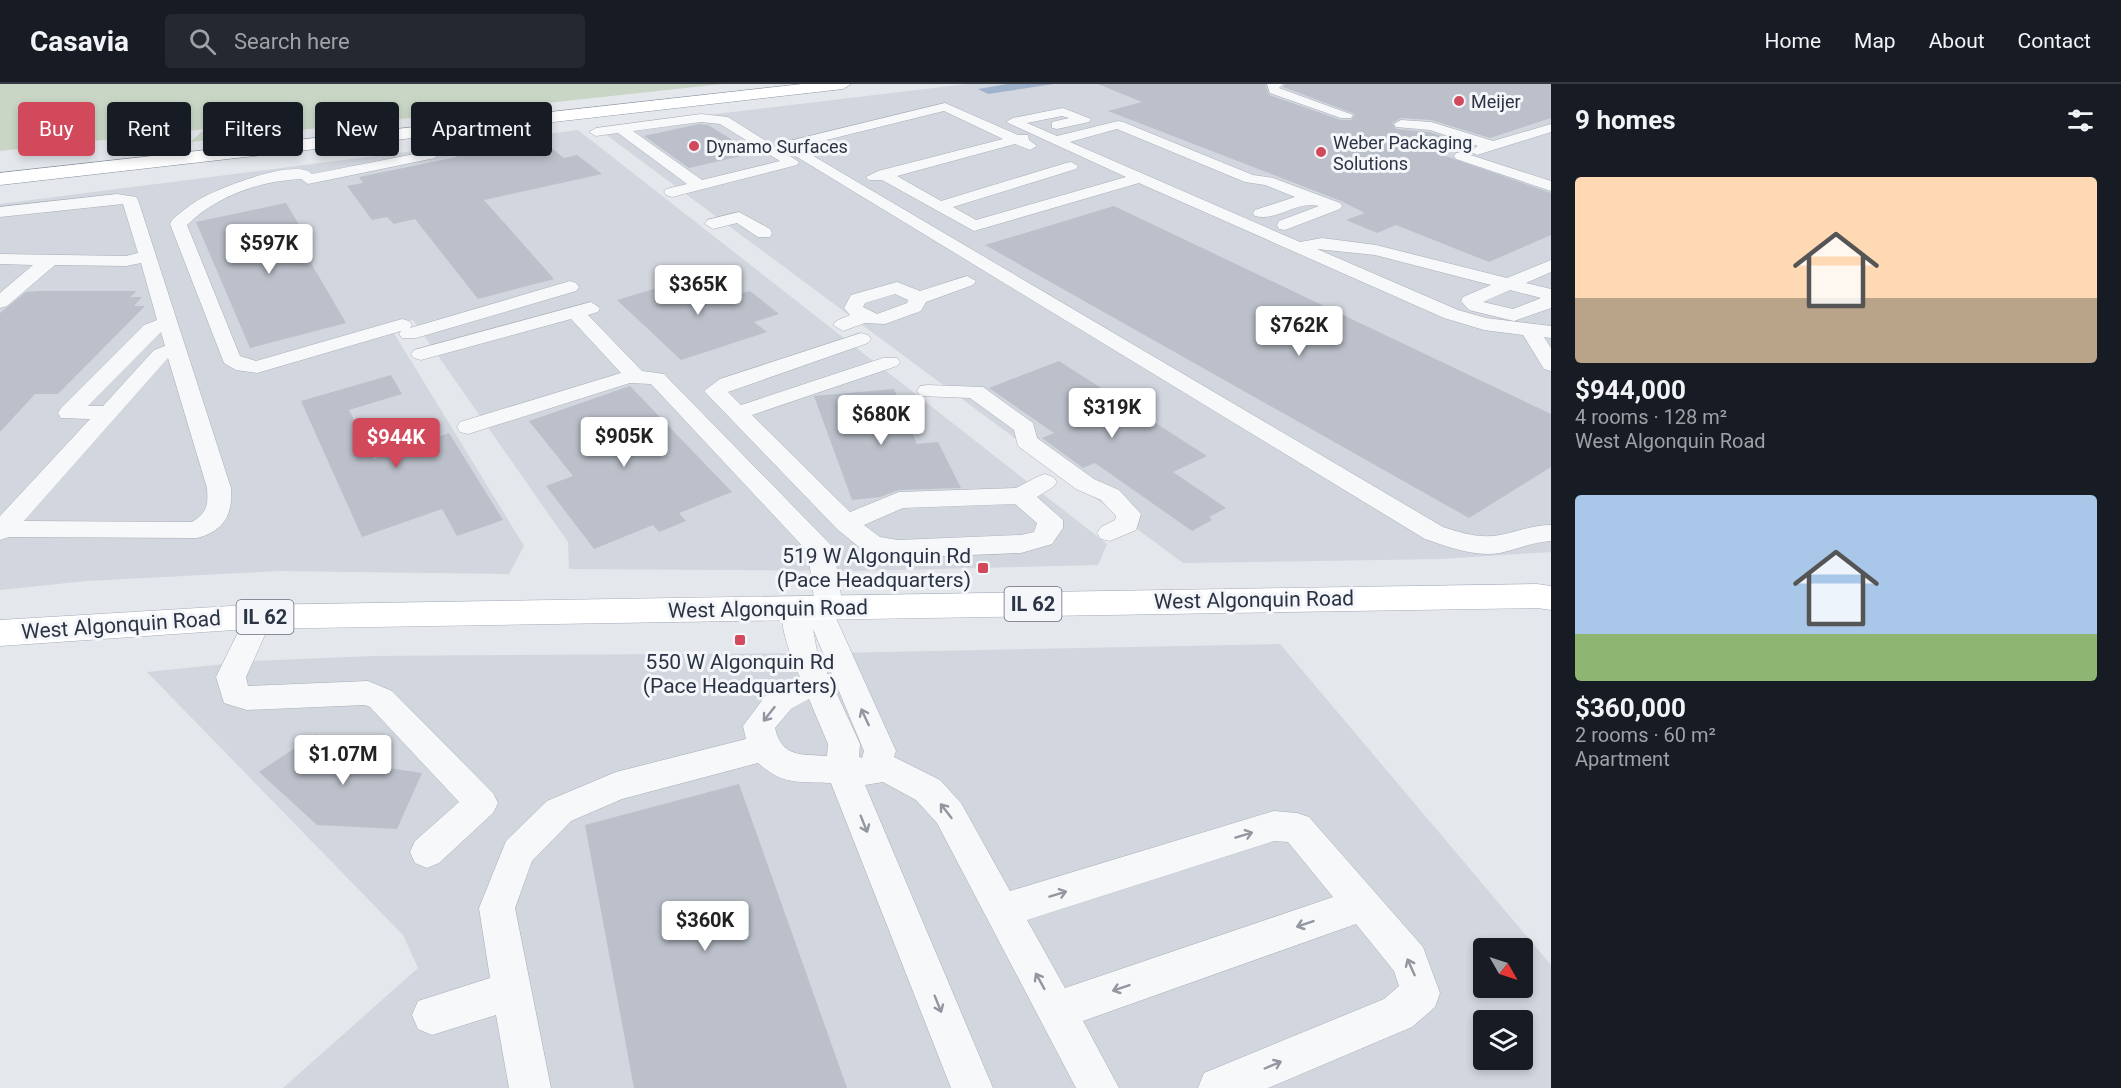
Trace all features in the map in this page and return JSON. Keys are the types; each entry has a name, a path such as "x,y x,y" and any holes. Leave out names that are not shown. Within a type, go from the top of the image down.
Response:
{"main road":[{"path":"0,164 727,84"},
{"path":"0,179 843,84"},
{"path":"0,192 732,102 766,93"},
{"name":"West Algonquin Road","path":"0,633 260,617 1546,594"}],"lane":[{"path":"1277,84 1272,86 1274,90 1346,116"},
{"path":"1118,124 1045,143 1016,140 945,107 786,146 1434,533 1467,543 1499,545 1541,533 1551,512"},
{"path":"1110,185 1084,165 1013,122 1064,112 1118,124 1250,179 1268,181 1334,206 1285,225"},
{"path":"596,132 701,118 723,120 792,162 672,192"},
{"path":"1045,143 1084,118"},
{"path":"1401,124 1431,126 1551,173"},
{"path":"1551,128 1461,156 1551,186"},
{"path":"621,129 699,185"},
{"path":"940,206 1084,165 1140,133"},
{"path":"850,183 1016,140"},
{"path":"1142,150 1163,144"},
{"path":"1166,160 1188,154"},
{"path":"425,156 309,180 238,187 199,205 178,224 231,359 243,366 257,367 570,287"},
{"path":"1084,165 1132,168 1179,196 1451,314 1484,324 1551,332"},
{"path":"883,174 974,226 1110,185 1132,168"},
{"path":"292,191 309,180"},
{"path":"1179,196 1204,188"},
{"path":"199,205 218,205 261,197"},
{"path":"1261,213 1311,198"},
{"path":"0,212 108,199 130,200 219,488 220,506 215,519 197,530 2,530"},
{"path":"1242,204 1322,243"},
{"path":"713,224 739,217 764,233"},
{"path":"1296,248 1322,243 1376,250 1551,295"},
{"path":"0,259 126,261 147,257"},
{"path":"0,302 50,260"},
{"path":"1551,265 1470,301 1514,315 1551,301"},
{"path":"1403,294 1452,269"},
{"path":"967,282 919,298 914,307 727,383 715,391 846,523 873,545 898,549 1021,544 1043,538 1050,528 1050,520 1021,496"},
{"path":"421,354 584,311 636,377"},
{"path":"109,412 69,413 151,329 167,323"},
{"path":"843,325 862,328"},
{"path":"1530,330 1551,365"},
{"path":"2,530 161,354 175,349"},
{"path":"736,413 890,362"},
{"path":"468,427 636,377 657,378 820,550 814,608 803,651 844,744 864,768 972,1088"},
{"path":"928,392 975,392 1025,428 1026,441 1085,484 1110,495 1129,513 1127,524 1110,533"},
{"path":"846,523 899,500 1021,496 1045,483"},
{"path":"814,608 880,751 864,768"},
{"path":"260,617 231,677 235,695 247,698 368,693 381,699 481,803 427,852"},
{"path":"816,682 780,700 773,708 759,726 764,748 785,767 864,768 928,789 949,813 1098,1088"},
{"path":"530,1088 497,908 518,852 559,811 616,786 764,748"},
{"path":"1002,911 1274,826 1297,828 1410,960 1422,993 1398,1012 1219,1088"},
{"path":"1056,1011 1361,904"},
{"path":"432,1014 511,991"}],"shaded area":[{"path":"967,84 1551,84 1551,552 1442,559 1183,563 597,128"},
{"path":"578,130 1107,544 1098,565 856,571 569,569 568,542 413,320 389,325 524,546 509,574 278,571 86,581 0,590 0,204 375,156 399,156 399,153 411,151 411,156 552,156 552,133"},
{"path":"1280,644 1528,938 1473,938 1473,998 1533,998 1533,944 1551,965 1551,1088 283,1088 418,968 403,935 147,672 254,661 372,656 837,653"}],"green space":[{"path":"0,84 722,84 552,103 411,102 411,118 399,119 399,102 315,102 315,128 303,130 303,102 203,102 203,129 191,131 191,102 107,102 107,140 95,141 95,102 18,102 18,149 0,151"},
{"path":"203,131 203,141 191,141"}],"water":[{"path":"1007,84 1053,84 988,94 978,89"}],"building":[{"name":"Weber Packaging Solutions","path":"1098,84 1265,84 1269,95 1341,120 1351,120 1355,114 1283,87 1285,84 1551,84 1551,118 1490,138 1431,120 1401,118 1392,123 1396,129 1430,132 1468,145 1440,154 1551,193 1551,235 1489,262 1396,225 1377,233 1346,220 1365,213 1341,201 1108,111 1142,102"},
{"name":"Dynamo Surfaces","path":"699,124 708,125 754,153 689,168 644,136"},
{"path":"552,148 564,158 577,155 602,174 484,200 554,279 478,299 415,219 394,224 387,217 372,220 347,186 363,183 359,177 457,157 552,156"},
{"path":"286,203 306,236 297,239 346,323 250,348 196,222"},
{"path":"1114,206 1551,414 1551,467 1469,518 985,245"},
{"path":"701,275 728,297 750,291 779,314 754,322 767,332 681,360 617,300"},
{"path":"137,291 130,297 142,297 134,306 145,306 58,394 35,394 0,432 0,313 26,292"},
{"path":"1059,361 1207,456 1173,472 1226,508 1209,517 1212,520 1192,531 1095,463 1083,468 1042,438 1054,433 989,388"},
{"path":"391,375 402,394 349,410 374,459 449,433 503,520 457,536 442,509 362,537 301,401"},
{"path":"630,386 732,492 679,513 686,521 659,532 653,525 594,549 546,486 573,476 529,421"},
{"path":"894,389 917,444 938,442 961,488 899,490 880,497 852,500 814,396"},
{"path":"316,734 352,759 363,745 381,752 375,766 422,773 397,829 317,825 259,772"},
{"path":"739,784 847,1088 634,1088 585,825"}],"place":[{"name":"Meijer","path":"1459,101"},
{"name":"Dynamo Surfaces","path":"694,146"},
{"name":"Weber Packaging Solutions","path":"1321,152"},
{"name":"519 W Algonquin Rd (Pace Headquarters)","path":"983,568"},
{"name":"550 W Algonquin Rd (Pace Headquarters)","path":"740,640"}]}
